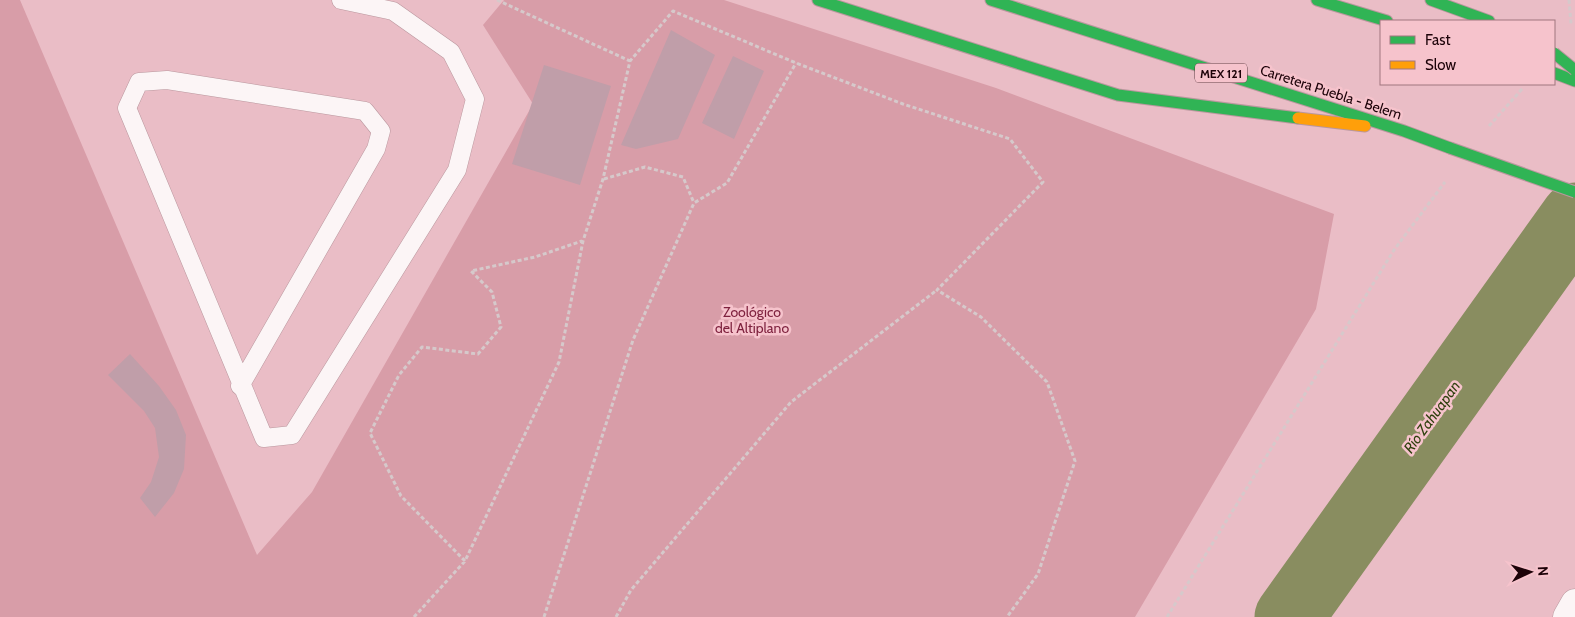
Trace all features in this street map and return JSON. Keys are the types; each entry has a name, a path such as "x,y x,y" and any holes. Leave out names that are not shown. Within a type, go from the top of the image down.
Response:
{"main road":[{"path":"818,0 1118,95 1404,131"},
{"name":"Carretera Puebla - Belem","path":"991,0 1404,131 1575,192"},
{"path":"1318,0 1383,20"},
{"path":"1431,0 1481,18"},
{"path":"1555,53 1575,70"},
{"path":"1555,74 1575,81"}],"street":[{"path":"1567,617 1575,604"}],"lane":[{"path":"240,386 376,149 381,131 365,111 167,80 139,82 127,108 240,386 264,438 292,435 457,170 475,99 451,52 393,11 341,0"},
{"path":"1481,18 1485,0"}],"path":[{"path":"497,0 630,61"},
{"path":"414,617 465,561 559,362 583,241 603,179 630,61 673,11 796,63 902,104 1010,140 1043,182 937,290 791,402 631,590 616,617"},
{"path":"544,617 633,340 694,203 727,184 796,63"},
{"path":"1487,127 1526,85"},
{"path":"603,179 644,167 683,177 694,203"},
{"path":"1167,617 1394,250 1446,181"},
{"path":"465,561 401,496 370,433 399,376 422,347 478,354 501,327 492,292 470,271 535,257 583,241"},
{"path":"937,290 981,317 1046,382 1075,461 1038,574 1007,617"}],"green space":[{"name":"Zoológico del Altiplano","path":"0,0 20,0 257,555 312,492 533,104 483,25 504,0 724,0 996,88 1334,214 1316,309 1135,617 0,617"}],"building":[{"path":"671,30 715,55 678,139 636,149 621,145"},
{"path":"733,56 764,71 734,139 702,123"},
{"path":"544,65 611,86 580,185 512,164"},
{"path":"130,354 159,386 176,410 186,435 184,469 174,493 155,517 140,498 151,482 159,457 155,428 144,411 108,375"}],"waterway":[{"name":"Río Zahuapan","path":"1289,617 1575,217"}],"traffic: fast":[{"path":"818,0 1118,95 1298,118"},
{"path":"991,0 1404,131 1450,148"},
{"path":"1317,0 1384,20"},
{"path":"1431,0 1486,20"},
{"path":"1555,54 1575,70"},
{"path":"1555,73 1575,81"},
{"path":"1450,148 1575,192"}],"traffic: slow":[{"path":"1298,118 1365,126"}]}
